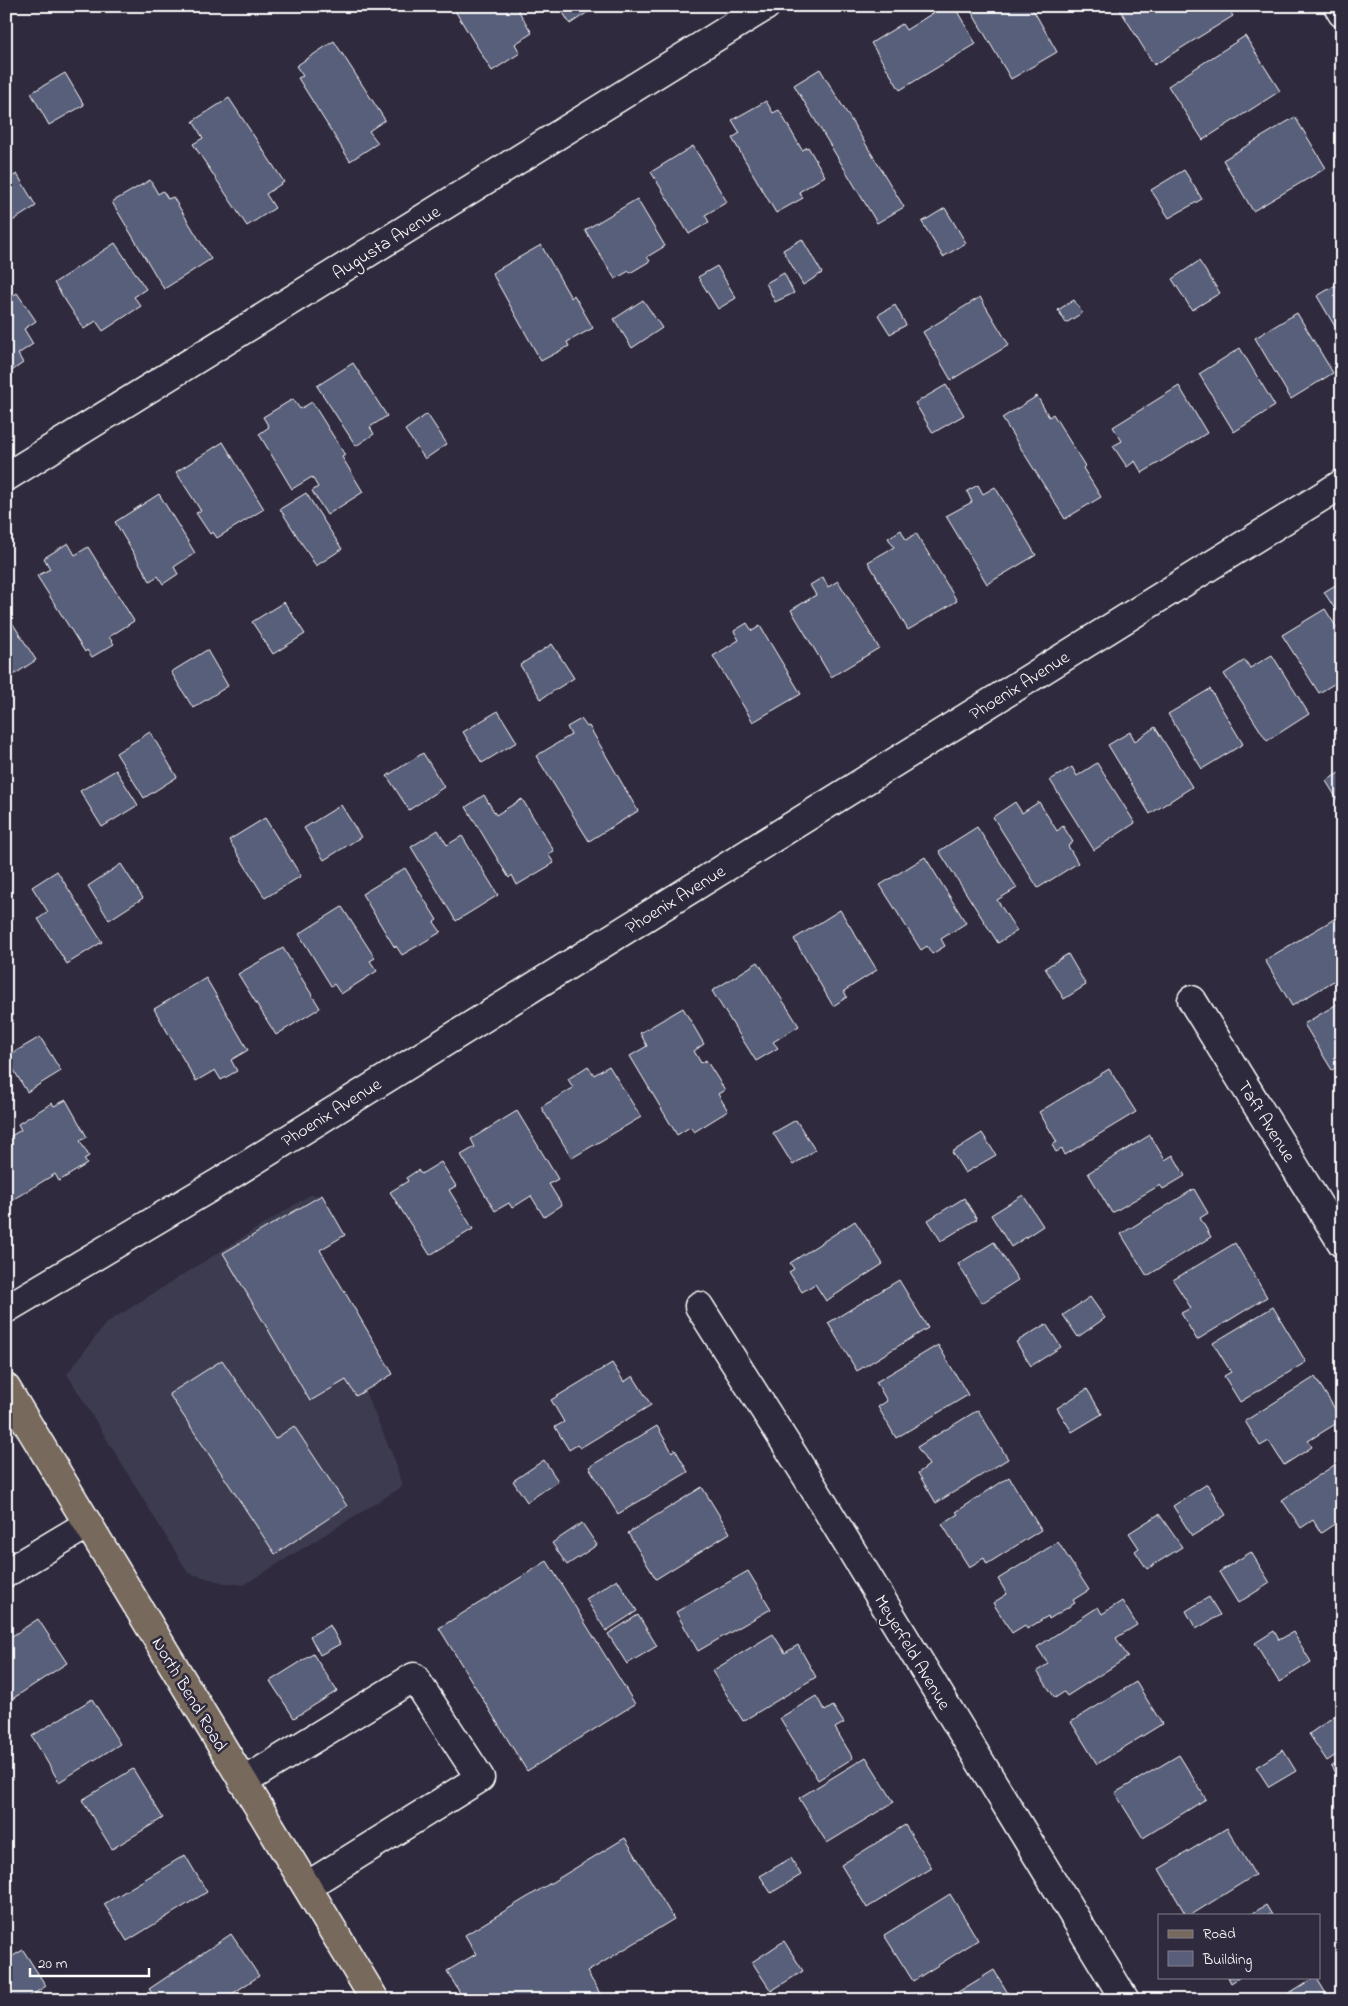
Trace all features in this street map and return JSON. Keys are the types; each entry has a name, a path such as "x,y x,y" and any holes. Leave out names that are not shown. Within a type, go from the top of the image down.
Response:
{"main road":[{"name":"North Bend Road","path":"6,1388 376,2000"}],"street":[{"name":"Augusta Avenue","path":"6,477 766,6"},
{"path":"1338,6 1342,13"},
{"name":"Phoenix Avenue","path":"6,1309 227,1177 1342,484"},
{"name":"Taft Avenue","path":"1192,1000 1342,1243"},
{"name":"Meyerfeld Avenue","path":"699,1306 807,1478 1126,2000"},
{"path":"6,1573 88,1524"},
{"path":"244,1782 414,1677 480,1778 307,1886"}],"shaded area":[{"path":"310,1195 322,1195 345,1235 320,1250 393,1374 365,1391 396,1463 402,1487 244,1585 224,1583 188,1573 67,1374 106,1323"}],"building":[{"path":"452,6 519,6 521,9 518,10 532,33 515,44 520,53 492,71"},
{"path":"559,6 597,6 570,24"},
{"path":"944,6 954,6 976,44 900,90 871,43 902,24 906,30"},
{"path":"968,6 1031,6 1057,52 1011,79"},
{"path":"1123,6 1227,6 1233,16 1154,65 1119,8"},
{"path":"1245,36 1280,91 1203,140 1168,86"},
{"path":"334,41 385,120 369,131 378,143 350,161 298,78 303,76 296,66"},
{"path":"820,69 904,207 877,223 794,85"},
{"path":"65,73 84,105 49,125 31,93"},
{"path":"229,98 284,182 266,194 275,208 247,226 193,144 203,138 193,121"},
{"path":"766,101 773,113 779,110 802,150 808,147 825,176 799,192 803,198 776,213 732,138 740,133 732,120"},
{"path":"1295,117 1326,168 1253,211 1223,160"},
{"path":"693,146 727,202 705,215 709,222 689,234 651,172"},
{"path":"1184,170 1202,199 1169,218 1151,190"},
{"path":"17,174 36,206 6,225 6,180"},
{"path":"150,180 158,194 163,191 168,199 173,197 211,259 164,289 112,202"},
{"path":"637,199 665,246 647,257 650,261 630,273 629,271 615,279 585,230"},
{"path":"945,208 966,243 943,257 922,222"},
{"path":"802,239 822,273 803,285 783,250"},
{"path":"115,243 146,289 134,297 141,306 103,331 96,321 84,329 54,283"},
{"path":"541,245 571,298 574,295 593,328 567,342 569,346 541,361 492,273"},
{"path":"1199,261 1220,293 1192,310 1172,279"},
{"path":"717,266 736,298 718,309 698,277"},
{"path":"784,273 794,293 775,302 766,283"},
{"path":"1336,285 1339,291 1342,289 1342,328 1337,330 1317,296"},
{"path":"17,293 36,321 24,329 33,344 18,354 23,363 6,375 6,301"},
{"path":"980,297 1009,345 951,380 923,332"},
{"path":"643,300 662,328 632,348 614,319"},
{"path":"1074,300 1082,313 1066,323 1058,310"},
{"path":"895,305 906,325 890,334 878,315"},
{"path":"1297,313 1333,373 1291,399 1255,338"},
{"path":"1240,348 1275,406 1234,432 1199,374"},
{"path":"353,363 387,416 370,427 374,434 356,446 317,386"},
{"path":"946,385 964,415 933,433 915,403"},
{"path":"1179,386 1207,433 1142,473 1135,461 1127,467 1113,446 1122,441 1113,427"},
{"path":"1037,396 1049,417 1053,414 1085,466 1083,468 1101,497 1065,519 1002,418"},
{"path":"293,399 300,409 312,402 345,455 342,457 363,492 327,515 312,491 318,487 312,477 292,489 259,434 269,427 263,417"},
{"path":"427,414 447,444 425,459 405,430"},
{"path":"223,442 264,509 217,538 213,532 210,534 196,513 201,511 176,472"},
{"path":"978,485 983,494 995,487 1036,555 987,584 946,516 972,502 967,491"},
{"path":"306,493 342,549 316,566 280,509"},
{"path":"159,494 195,553 174,567 178,574 163,584 158,576 150,581 115,522"},
{"path":"901,530 906,540 916,533 957,601 908,630 868,562 894,547 888,538"},
{"path":"68,543 75,555 88,547 134,621 109,637 114,644 92,657 87,650 85,652 37,576 50,569 44,558"},
{"path":"823,577 828,587 838,581 879,648 831,677 791,610 816,595 810,585"},
{"path":"1342,581 1342,620 1324,592"},
{"path":"284,602 305,634 273,654 252,622"},
{"path":"1325,609 1342,636 1342,679 1319,693 1282,635"},
{"path":"6,613 36,660 6,680"},
{"path":"747,623 752,631 760,626 801,694 753,722 713,656 739,640 734,631"},
{"path":"552,644 574,678 541,699 520,665"},
{"path":"207,650 228,686 193,708 171,672"},
{"path":"1272,655 1309,714 1267,741 1224,674 1245,660 1250,668"},
{"path":"1210,689 1243,744 1202,769 1168,714"},
{"path":"498,711 517,742 482,763 463,732"},
{"path":"581,719 587,727 589,726 638,811 589,841 536,756 571,735 567,727"},
{"path":"1155,727 1192,787 1150,814 1108,745 1130,732 1135,741"},
{"path":"150,732 177,777 144,798 116,753"},
{"path":"423,753 444,787 409,810 387,776"},
{"path":"1097,763 1135,823 1094,850 1050,780 1072,767 1077,776"},
{"path":"116,770 138,805 102,827 80,791"},
{"path":"1342,771 1342,807 1326,781"},
{"path":"484,795 496,815 522,799 554,851 548,854 554,863 517,885 512,875 509,878 466,807"},
{"path":"1015,802 1022,813 1039,802 1057,831 1063,826 1073,842 1068,846 1078,863 1038,888 993,817"},
{"path":"341,805 361,837 324,860 304,828"},
{"path":"265,818 301,876 265,898 229,840"},
{"path":"977,827 1017,888 997,900 1017,931 998,943 939,851"},
{"path":"438,830 447,845 462,836 498,895 456,921 411,847"},
{"path":"925,857 966,923 941,939 945,946 932,954 927,946 921,950 880,885"},
{"path":"121,864 143,898 109,920 88,886"},
{"path":"405,868 437,920 434,922 441,932 402,955 396,946 395,948 362,894"},
{"path":"57,871 102,942 67,964 38,919 48,912 32,887"},
{"path":"342,907 375,958 370,961 377,971 341,994 334,984 331,986 299,934"},
{"path":"840,910 877,970 844,991 847,997 833,1006 794,939"},
{"path":"1336,918 1342,927 1342,976 1292,1006 1265,960"},
{"path":"283,948 320,1008 276,1035 238,974"},
{"path":"1068,954 1086,985 1064,999 1045,968"},
{"path":"758,962 799,1026 773,1042 778,1048 756,1061 712,991"},
{"path":"206,978 248,1050 231,1060 237,1071 221,1080 215,1070 196,1081 154,1009"},
{"path":"1342,1001 1342,1064 1332,1070 1304,1024"},
{"path":"683,1008 704,1044 694,1051 701,1063 706,1060 725,1090 718,1094 728,1111 694,1132 690,1127 677,1135 630,1056 647,1046 640,1033"},
{"path":"40,1037 61,1071 27,1092 6,1057"},
{"path":"588,1066 594,1075 609,1066 641,1117 572,1158 541,1107 573,1088 568,1079"},
{"path":"1109,1069 1136,1112 1065,1155 1062,1149 1056,1152 1052,1145 1057,1142 1039,1112"},
{"path":"66,1100 87,1137 80,1141 89,1156 84,1159 87,1164 59,1181 55,1174 12,1200 6,1190 6,1139 21,1130 18,1124 52,1103 54,1106"},
{"path":"517,1111 558,1179 549,1184 562,1205 544,1217 531,1196 512,1208 509,1203 495,1211 461,1155 475,1147 471,1139"},
{"path":"796,1120 815,1150 793,1165 773,1133"},
{"path":"982,1133 996,1155 965,1173 952,1152"},
{"path":"1150,1135 1165,1160 1173,1155 1185,1176 1163,1189 1160,1185 1112,1213 1088,1173"},
{"path":"441,1162 456,1186 449,1190 473,1229 430,1255 390,1192 408,1181 406,1178 418,1170 421,1174"},
{"path":"1194,1189 1208,1213 1200,1218 1211,1237 1147,1276 1121,1234"},
{"path":"322,1195 345,1235 320,1250 393,1374 356,1396 346,1380 310,1401 223,1253"},
{"path":"1023,1195 1043,1226 1011,1247 991,1215"},
{"path":"964,1198 977,1219 941,1241 928,1220"},
{"path":"855,1221 883,1264 826,1301 815,1284 802,1292 789,1272 794,1269 790,1263"},
{"path":"994,1242 1018,1280 982,1303 958,1264"},
{"path":"1235,1243 1267,1297 1197,1340 1181,1313 1191,1308 1173,1280"},
{"path":"899,1280 928,1328 857,1371 828,1323"},
{"path":"1090,1297 1105,1318 1078,1337 1063,1315"},
{"path":"1273,1307 1306,1362 1240,1402 1224,1376 1231,1372 1213,1343"},
{"path":"1046,1324 1061,1347 1031,1366 1016,1342"},
{"path":"938,1345 968,1395 896,1438 878,1407 887,1401 876,1382"},
{"path":"222,1360 275,1439 294,1426 347,1506 275,1554 169,1394"},
{"path":"612,1363 624,1382 633,1376 651,1405 580,1448 577,1445 569,1450 555,1427 564,1422 551,1400"},
{"path":"1315,1377 1342,1420 1308,1441 1312,1447 1284,1465 1269,1441 1260,1446 1245,1421"},
{"path":"1087,1389 1102,1414 1072,1432 1057,1408"},
{"path":"978,1410 1008,1459 936,1503 918,1473 929,1465 917,1447"},
{"path":"657,1426 672,1452 675,1449 688,1472 618,1514 589,1467"},
{"path":"544,1460 558,1481 527,1502 513,1481"},
{"path":"1342,1460 1342,1519 1321,1533 1313,1520 1301,1528 1282,1500"},
{"path":"1009,1477 1041,1530 987,1564 984,1558 969,1567 942,1524 958,1514 956,1512"},
{"path":"1207,1484 1226,1515 1192,1536 1173,1506"},
{"path":"702,1487 730,1533 656,1579 628,1533"},
{"path":"1159,1514 1182,1547 1147,1569 1135,1551 1139,1548 1129,1533"},
{"path":"582,1523 597,1545 567,1565 552,1543"},
{"path":"1058,1542 1089,1590 1073,1600 1075,1603 1049,1619 1048,1616 1027,1629 1025,1625 1012,1633 993,1603 1007,1594 998,1579"},
{"path":"1251,1552 1270,1583 1238,1603 1219,1572"},
{"path":"547,1561 635,1704 527,1771 439,1628"},
{"path":"748,1571 771,1609 698,1651 676,1612"},
{"path":"617,1579 637,1611 606,1631 586,1599"},
{"path":"1209,1597 1220,1615 1196,1629 1186,1611"},
{"path":"1122,1601 1137,1625 1116,1638 1128,1657 1067,1696 1064,1692 1055,1698 1037,1671 1048,1664 1037,1647 1098,1607 1102,1614"},
{"path":"638,1615 657,1646 627,1664 608,1634"},
{"path":"38,1619 67,1663 6,1703 6,1640"},
{"path":"330,1625 340,1644 320,1655 310,1636"},
{"path":"1274,1631 1279,1640 1293,1632 1311,1662 1279,1682 1255,1643"},
{"path":"773,1634 785,1653 798,1645 816,1677 743,1721 712,1671"},
{"path":"313,1654 337,1691 294,1718 270,1681"},
{"path":"1136,1682 1162,1724 1097,1764 1071,1722"},
{"path":"816,1696 825,1711 833,1706 844,1723 835,1728 853,1758 818,1780 780,1718"},
{"path":"92,1699 120,1744 59,1782 32,1736"},
{"path":"1336,1715 1342,1724 1342,1751 1327,1761 1309,1734"},
{"path":"1283,1750 1296,1771 1269,1787 1256,1767"},
{"path":"1179,1755 1206,1799 1143,1838 1115,1793"},
{"path":"866,1757 894,1802 827,1843 799,1798"},
{"path":"1342,1760 1342,1786 1331,1766"},
{"path":"133,1769 163,1818 112,1849 82,1800"},
{"path":"905,1825 932,1868 867,1908 841,1865"},
{"path":"1227,1828 1255,1875 1193,1914 1185,1914 1159,1869"},
{"path":"625,1838 674,1919 587,1972 604,2000 464,2000 447,1971 476,1954 465,1935"},
{"path":"185,1855 207,1892 127,1941 104,1904"},
{"path":"791,1858 801,1875 771,1893 760,1876"},
{"path":"950,1894 978,1940 913,1981 884,1935"},
{"path":"1266,1905 1271,1914 1252,1914"},
{"path":"231,1934 259,1976 223,2000 157,2000 149,1989"},
{"path":"784,1941 803,1971 771,1991 752,1962"},
{"path":"23,1950 46,1986 24,2000 6,2000 6,1960"},
{"path":"994,1970 1012,2000 945,2000"},
{"path":"1228,1978 1238,1978 1231,1983"},
{"path":"1313,1978 1317,1978 1330,2000 1278,2000"}]}
